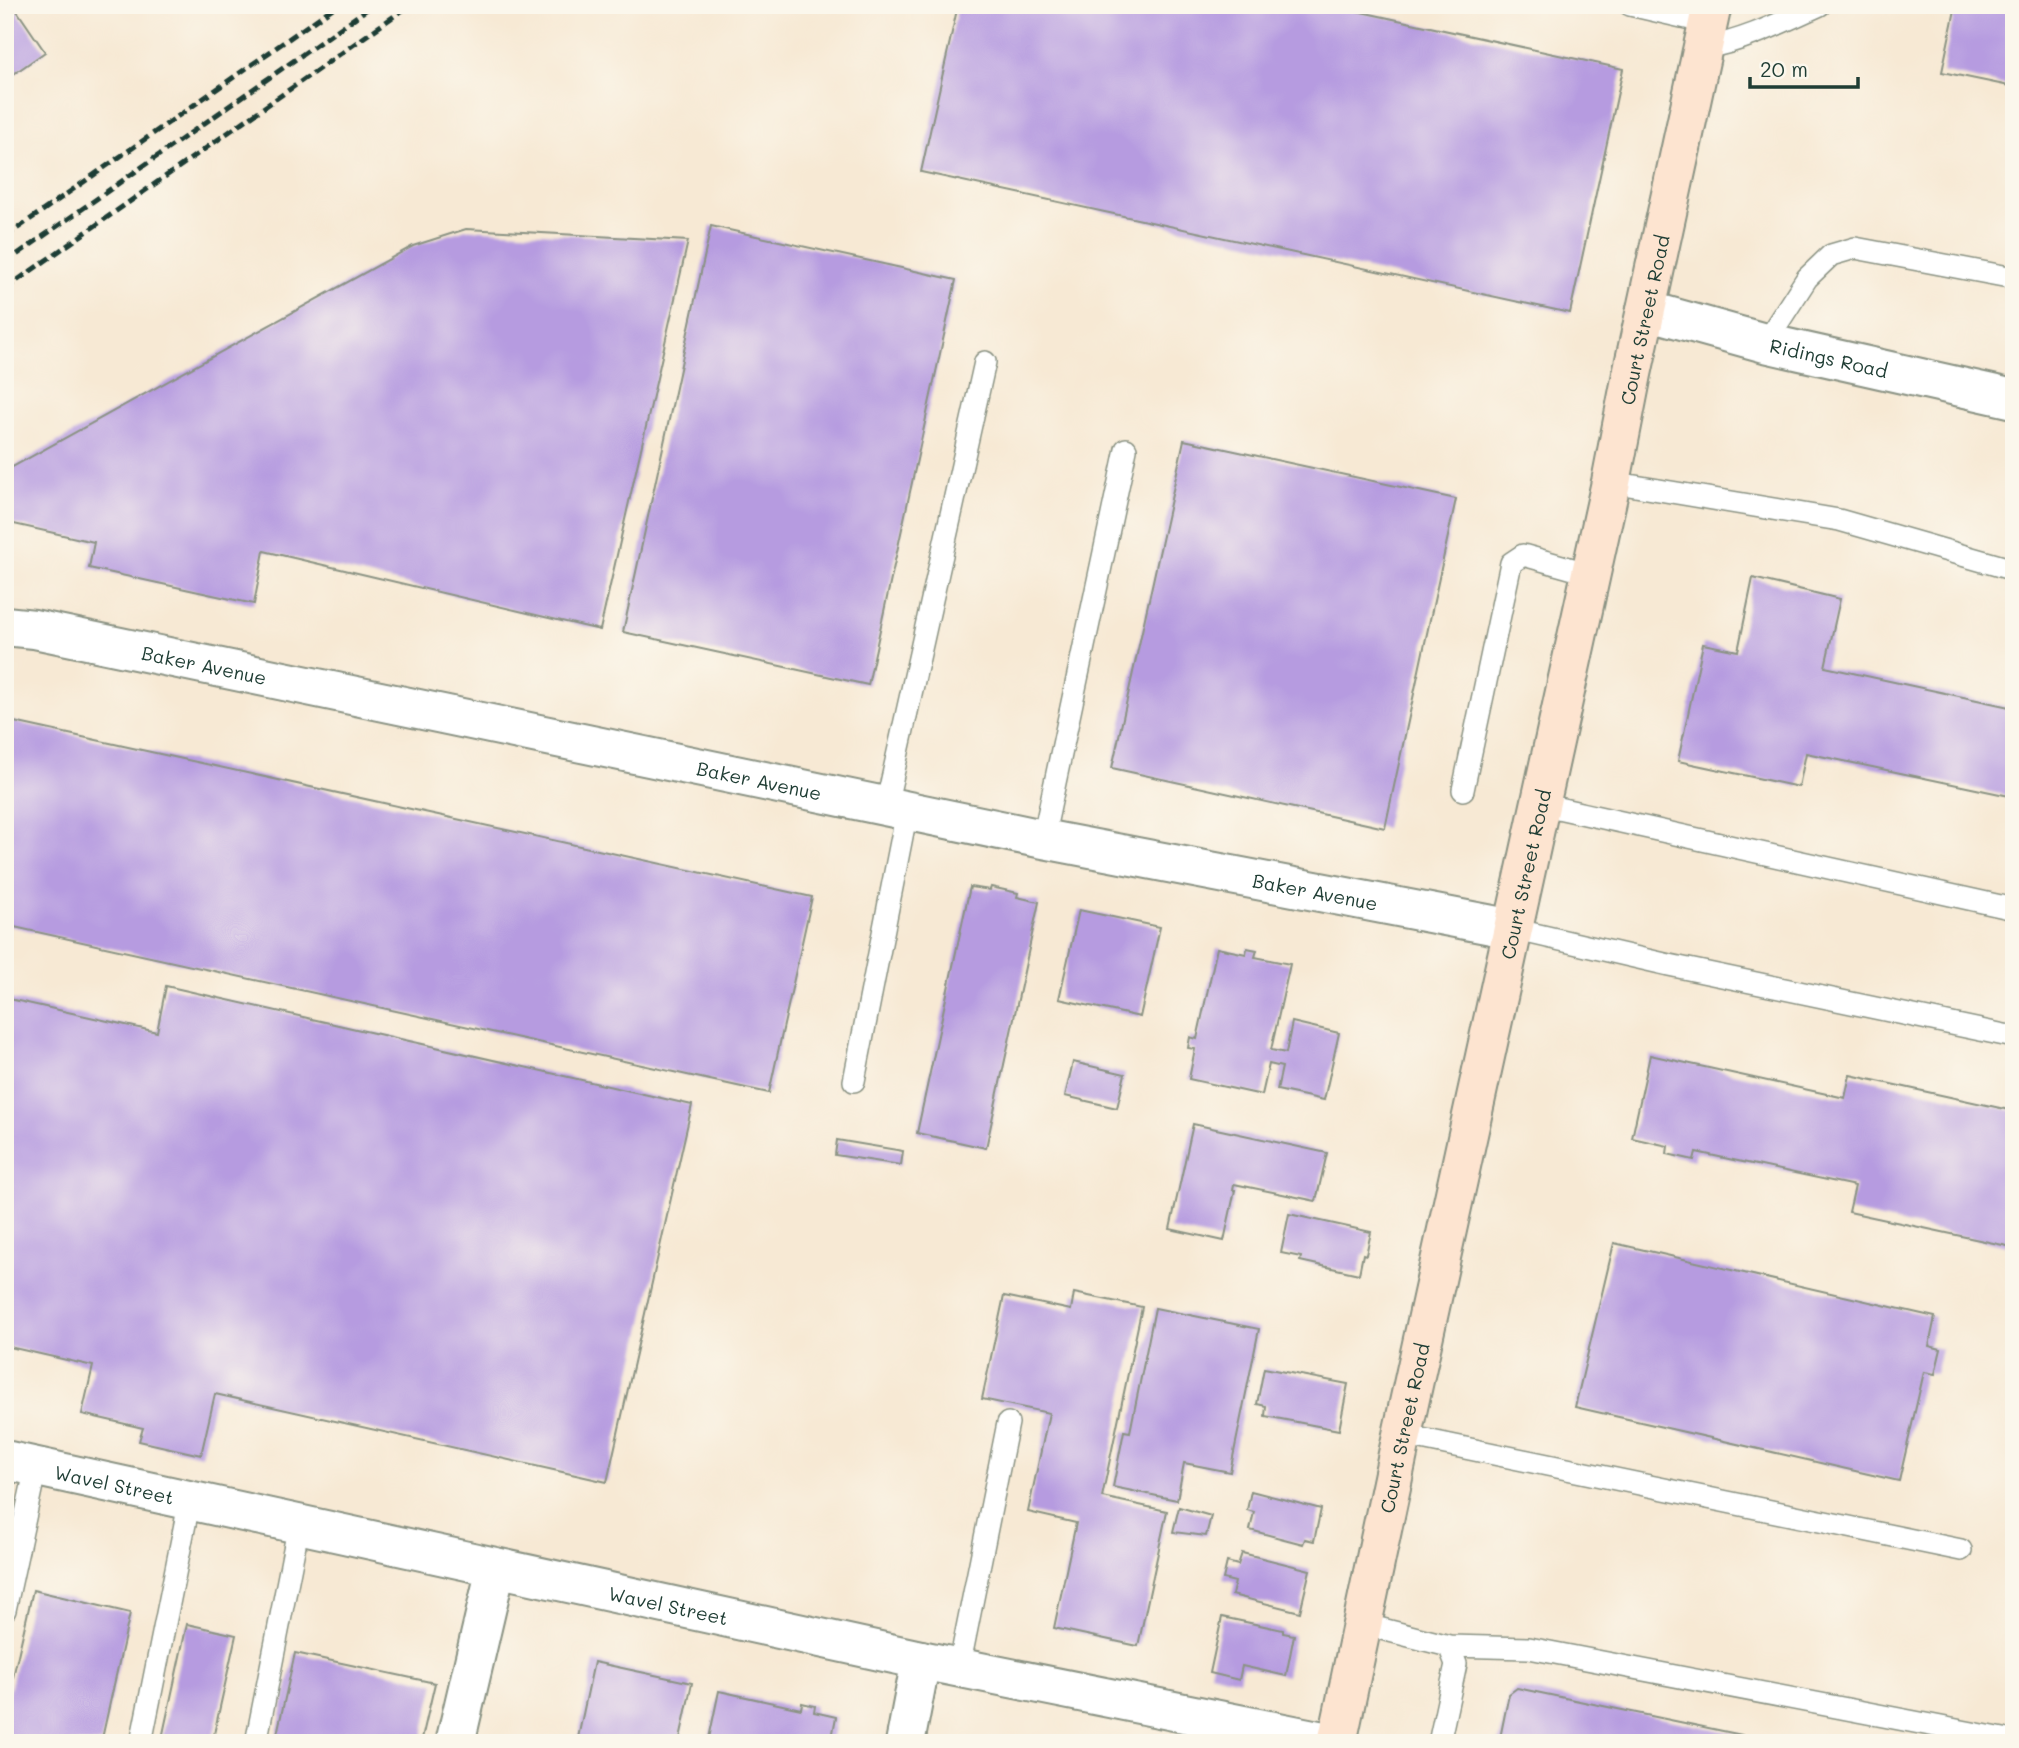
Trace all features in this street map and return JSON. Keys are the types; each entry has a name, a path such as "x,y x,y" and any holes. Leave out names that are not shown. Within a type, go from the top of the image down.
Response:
{"street":[{"name":"Court Street Road","path":"1335,1743 1611,482 1708,25"},
{"name":"Ridings Road","path":"1646,310 1765,343 2014,399"},
{"name":"Baker Avenue","path":"5,626 34,629 1043,839 1513,929"},
{"name":"Wavel Street","path":"21,1463 921,1660 1335,1743"},
{"path":"455,1743 496,1569"},
{"path":"905,1743 921,1660"}],"lane":[{"path":"1630,5 1708,25 1739,40 1819,5"},
{"path":"1765,343 1807,278 1830,255 1855,248 2014,278"},
{"path":"853,1081 897,809 985,362"},
{"path":"1043,839 1126,449"},
{"path":"1611,482 1839,520 2014,570"},
{"path":"1463,790 1511,563 1523,555 1591,574"},
{"path":"1540,804 2014,909"},
{"path":"1513,929 1669,965 2014,1037"},
{"path":"959,1668 1008,1423"},
{"path":"1402,1434 1961,1550"},
{"path":"5,1610 21,1463"},
{"path":"141,1743 190,1499"},
{"path":"256,1743 299,1524"},
{"path":"1362,1624 1450,1646 1529,1648 2014,1741"},
{"path":"1439,1743 1456,1664 1450,1646"}],"building":[{"path":"5,5 13,5 45,52 5,80"},
{"path":"958,5 1329,5 1623,69 1570,313 921,172"},
{"path":"1956,5 2014,5 2014,87 1942,72"},
{"path":"711,226 956,280 868,685 623,632"},
{"path":"466,229 688,241 600,630 264,551 254,604 89,568 94,542 5,522 5,471 413,246"},
{"path":"1184,440 1456,499 1385,828 1112,768"},
{"path":"1753,578 1840,599 1825,667 2014,708 2014,797 1806,753 1799,787 1678,761 1703,644 1738,651"},
{"path":"5,720 812,897 769,1093 5,925"},
{"path":"970,887 990,890 991,887 1018,893 1017,897 1039,902 986,1148 917,1133"},
{"path":"1079,910 1160,927 1140,1017 1059,999"},
{"path":"1217,948 1246,954 1247,948 1257,950 1255,957 1290,964 1271,1050 1286,1053 1292,1022 1339,1033 1324,1100 1277,1090 1282,1067 1269,1064 1262,1095 1189,1079 1195,1049 1188,1048 1190,1037 1197,1039"},
{"path":"166,986 692,1105 607,1482 215,1394 201,1455 139,1441 143,1428 82,1414 93,1366 5,1346 5,998 157,1032"},
{"path":"1650,1055 1845,1098 1850,1075 2014,1111 2012,1247 1849,1212 1855,1186 1696,1152 1694,1160 1667,1154 1668,1146 1632,1138"},
{"path":"1073,1062 1125,1074 1117,1108 1065,1096"},
{"path":"1193,1124 1327,1153 1316,1201 1234,1184 1224,1241 1170,1229"},
{"path":"837,1140 903,1151 901,1165 835,1155"},
{"path":"1289,1214 1371,1232 1359,1274 1300,1261 1301,1257 1281,1253"},
{"path":"1614,1243 1935,1317 1929,1346 1941,1349 1935,1374 1924,1372 1899,1481 1575,1407"},
{"path":"1074,1293 1142,1307 1102,1497 1167,1511 1138,1646 1054,1628 1076,1523 1028,1512 1049,1413 982,1399 1004,1296 1071,1310"},
{"path":"1155,1308 1259,1329 1230,1472 1184,1463 1177,1500 1113,1487 1124,1431 1130,1432"},
{"path":"1264,1368 1348,1384 1339,1430 1265,1416 1266,1406 1257,1404"},
{"path":"1251,1491 1321,1509 1314,1541 1305,1539 1303,1544 1250,1530 1254,1512 1247,1510"},
{"path":"1179,1507 1211,1516 1206,1536 1173,1532"},
{"path":"1242,1553 1310,1570 1300,1612 1232,1595 1235,1582 1223,1579 1227,1562 1238,1565"},
{"path":"33,1590 130,1613 101,1743 5,1743 5,1712"},
{"path":"1222,1617 1283,1630 1283,1633 1294,1635 1286,1676 1242,1666 1239,1680 1210,1673"},
{"path":"187,1624 236,1635 212,1743 161,1743"},
{"path":"295,1653 435,1683 421,1743 275,1743"},
{"path":"594,1662 692,1683 679,1743 569,1743 571,1737 578,1738"},
{"path":"1517,1688 1742,1735 1740,1743 1499,1743 1509,1694"},
{"path":"719,1691 801,1709 802,1703 815,1706 814,1712 836,1717 831,1743 708,1743"}],"railway":[{"path":"5,237 337,5"},
{"path":"5,263 373,5"},
{"path":"5,289 410,5"}]}
